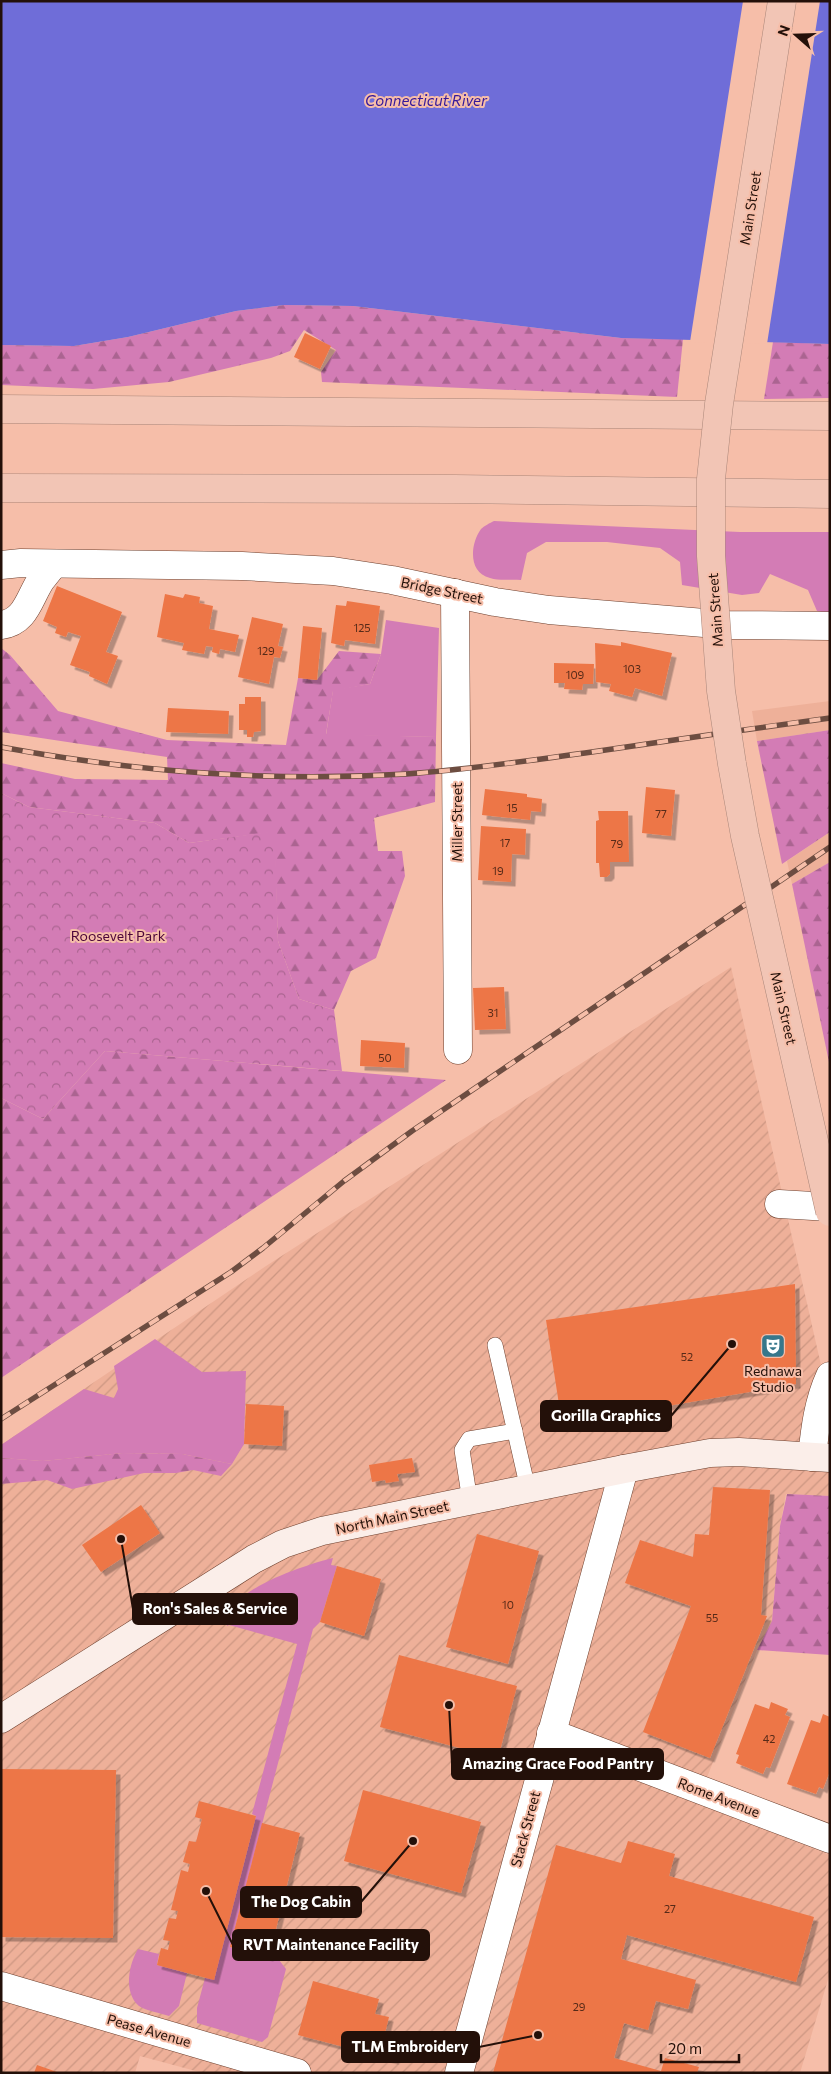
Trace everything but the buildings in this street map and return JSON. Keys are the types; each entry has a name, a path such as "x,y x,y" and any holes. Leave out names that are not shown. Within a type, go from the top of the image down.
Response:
{"highway":[{"name":"Main Street","path":"782,1 719,404 711,480 711,556 721,690 735,782 745,836 830,1212"},
{"path":"1,409 830,416"},
{"path":"1,488 454,489 830,494"}],"street":[{"name":"Bridge Street","path":"1,565 21,563 54,565 242,566 310,570 392,580 454,594 549,610 728,625 830,626"},
{"path":"1,625 10,624 21,616 40,581 54,565"},
{"name":"Miller Street","path":"454,594 458,1050"},
{"path":"779,1204 830,1207"},
{"path":"821,1457 815,1424 823,1392 830,1376"},
{"name":"North Main Street","path":"1,1720 254,1559 283,1544 322,1532 710,1453 739,1452 821,1457"},
{"name":"Stack Street","path":"458,2073 624,1469"},
{"name":"Rome Avenue","path":"551,1733 830,1839"},
{"name":"Pease Avenue","path":"1,1986 297,2073"}],"lane":[{"path":"495,1345 528,1489"},
{"path":"470,1501 462,1450 469,1439 515,1431"}],"shaded area":[{"path":"830,701 830,730 757,741 752,711"},
{"path":"830,832 830,862 792,884 787,861"},
{"path":"731,967 830,1405 830,1496 786,1494 780,1526 772,1621 757,1650 697,1803 830,1855 830,1973 800,2073 203,2073 140,2056 135,2073 1,2073 1,1445 266,1266"}],"green space":[{"path":"284,305 353,306 621,338 683,339 677,397 322,382 321,372 336,350 304,330 290,351 271,358 169,382 93,389 1,385 1,345 74,346 128,337 236,311"},
{"path":"773,342 830,344 830,398 764,399"},
{"path":"494,521 740,532 830,532 830,614 817,611 808,590 770,574 759,593 742,595 682,585 680,562 660,548 607,542 546,542 527,553 521,580 490,578 478,570 473,557 473,550 477,535 481,529"},
{"path":"386,620 439,628 436,737 326,735 333,690 370,684 381,654"},
{"path":"1,648 10,655 58,711 167,740 286,745 298,678 317,680 339,651 381,654 370,684 333,691 326,734 436,737 435,802 374,818 378,851 402,851 405,876 376,958 351,971 334,1010 299,999 278,941 274,832 189,843 155,823 29,807 1,793 1,763 75,779 168,780 167,757 1,732"},
{"path":"830,730 830,832 782,864 757,741"},
{"name":"Roosevelt Park","path":"1,793 29,807 155,823 189,843 275,831 278,941 299,999 334,1010 342,1071 105,1051 43,1119 1,1098"},
{"path":"830,862 830,1067 792,884"},
{"path":"105,1051 446,1080 1,1378 1,1098 43,1119"},
{"path":"155,1339 202,1372 246,1371 244,1444 232,1464 182,1454 123,1453 43,1461 1,1458 1,1445 84,1389 114,1398 118,1389 114,1366"},
{"path":"123,1453 182,1454 232,1464 221,1476 193,1470 176,1473 144,1473 72,1489 47,1480 1,1484 1,1458 43,1461"},
{"path":"787,1494 830,1496 830,1655 757,1650 772,1621 780,1526"},
{"path":"333,1558 331,1565 337,1566 320,1622 313,1629 230,1947 279,1960 286,1969 268,2037 262,2042 197,2023 197,2008 205,1978 214,1979 256,1816 252,1814 297,1644 227,1626 228,1614 237,1602 250,1591 286,1573"},
{"path":"138,1949 159,1954 157,1965 187,1973 179,2006 169,2016 142,2008 134,2000 129,1986 129,1978 132,1962"}],"water":[{"name":"Connecticut River","path":"1,1 830,1 830,344 621,338 353,306 284,305 236,311 128,337 74,346 1,345"}],"pier":[{"path":"743,1 820,1 767,344 690,342"}],"railway":[{"path":"1,747 51,756 152,769 254,776 355,776 406,774 496,765 830,718"},
{"path":"1,1419 231,1272 344,1181 412,1131 830,847"}],"place":[{"name":"Gorilla Graphics","path":"732,1344"},
{"name":"Rednawa Studio","path":"773,1346"},
{"name":"Ron's Sales & Service","path":"121,1539"},
{"name":"Amazing Grace Food Pantry","path":"449,1705"},
{"name":"The Dog Cabin","path":"413,1841"},
{"name":"RVT Maintenance Facility","path":"206,1891"},
{"name":"TLM Embroidery","path":"538,2035"}]}
